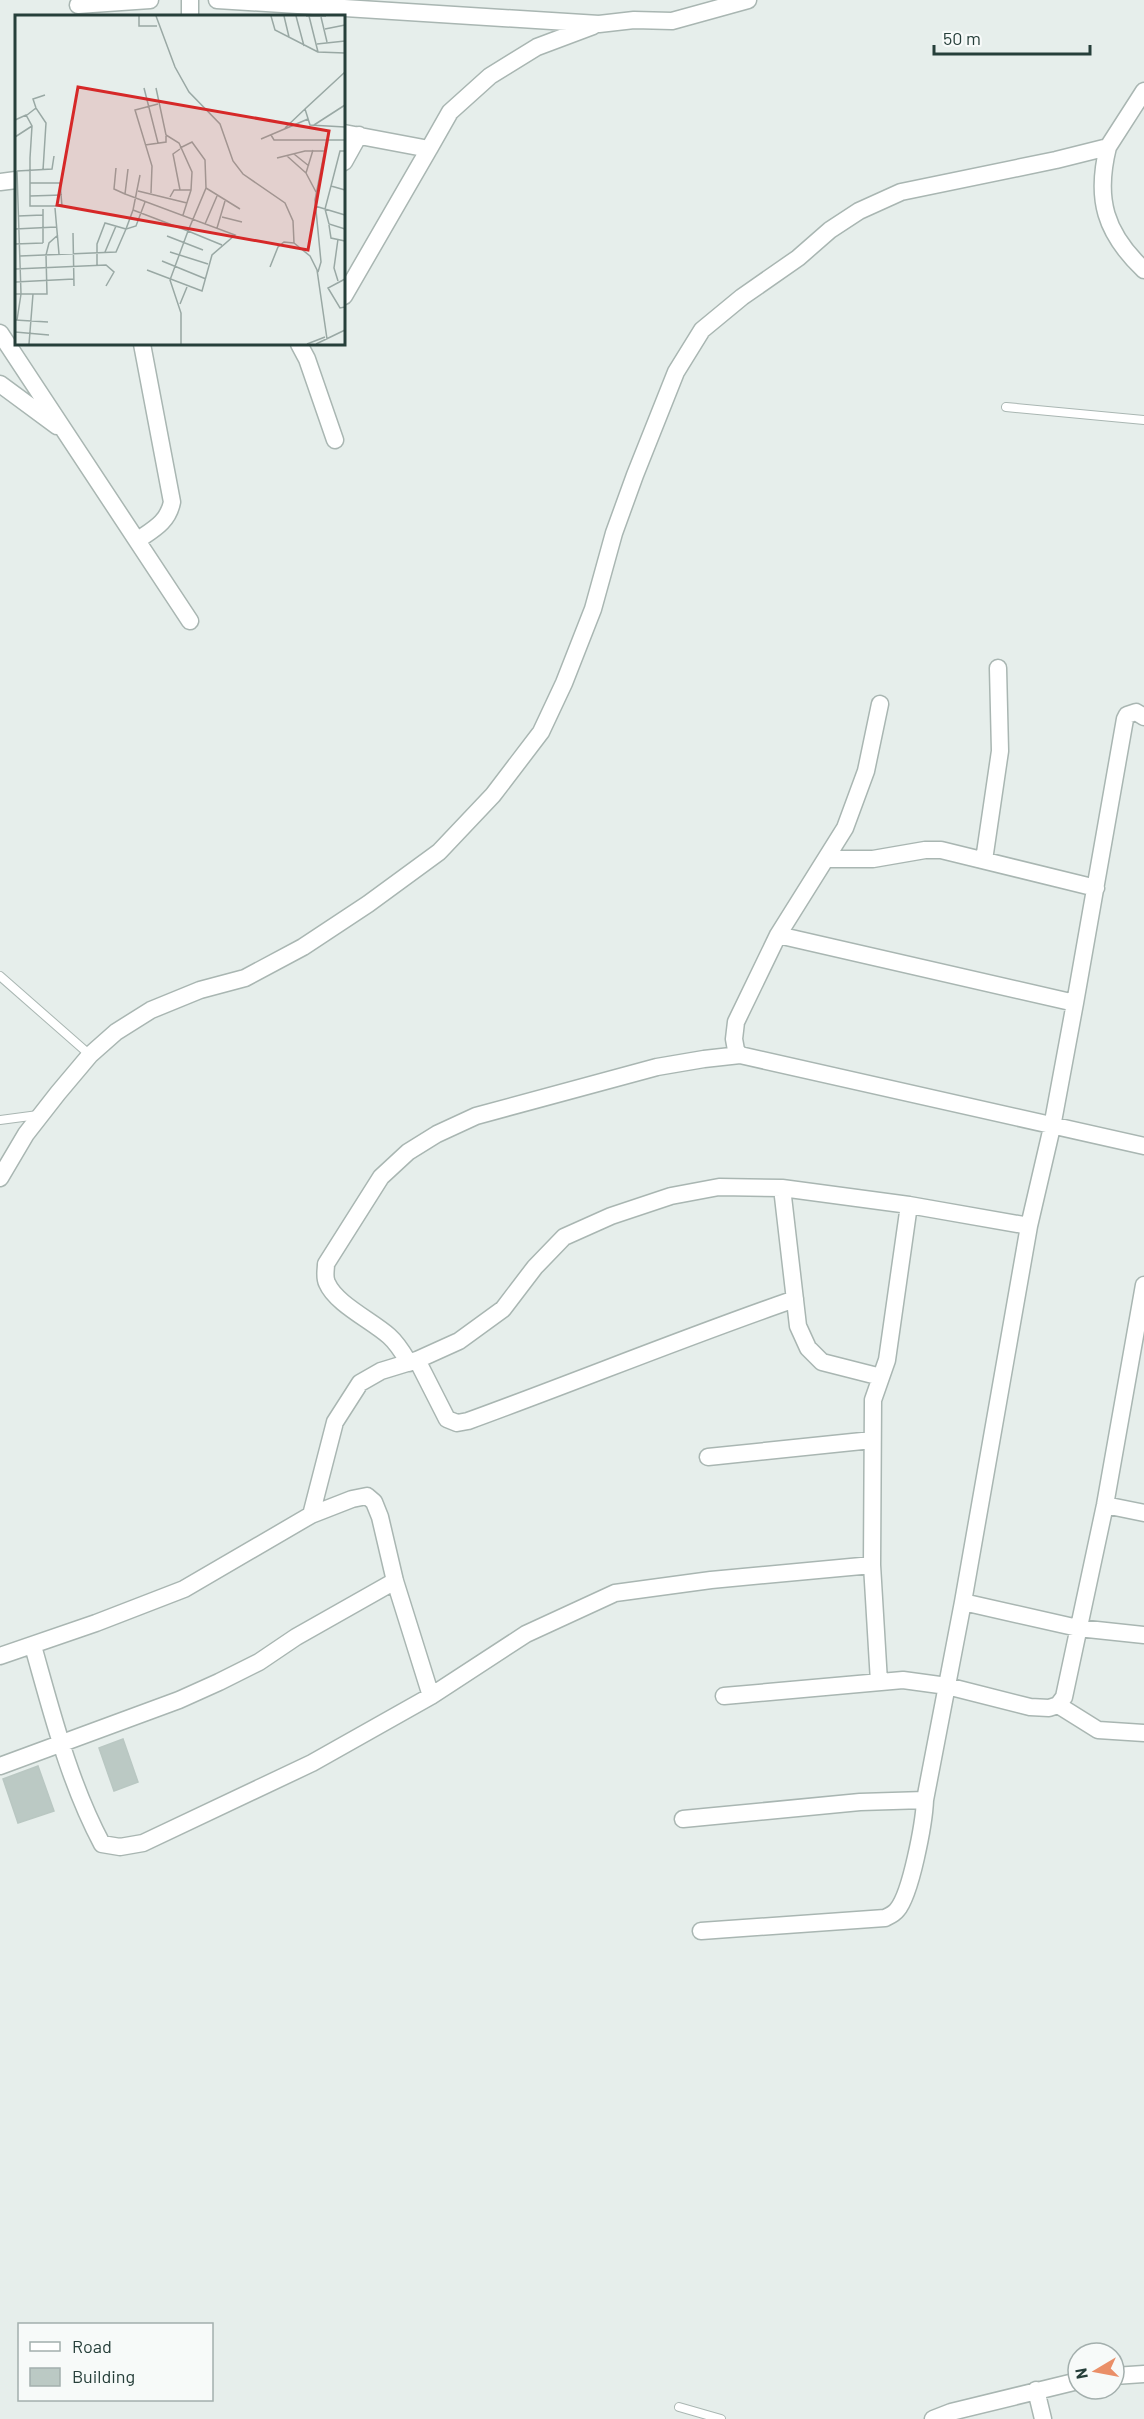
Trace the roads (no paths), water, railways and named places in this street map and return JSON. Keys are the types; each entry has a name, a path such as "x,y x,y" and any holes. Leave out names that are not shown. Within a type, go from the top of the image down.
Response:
{"street":[{"path":"79,7 150,0"},
{"path":"217,0 599,24 634,20 672,21 723,4 748,0"},
{"path":"345,294 450,112 490,76 537,47 599,24"},
{"path":"1144,91 1108,147 1103,167 1101,196 1114,236 1144,270"},
{"path":"345,158 351,134 429,149"},
{"path":"0,1178 26,1134 41,1115 90,1055 116,1032 151,1010 200,990 245,978 312,941 368,904 439,852 493,795 541,732 564,683 593,609 614,533 635,475 662,413 676,372 702,330 742,297 798,258 830,230 859,211 901,192 1108,147"},
{"path":"0,182 15,180"},
{"path":"0,333 190,621"},
{"path":"138,540 162,523 170,513 172,502 142,345"},
{"path":"300,345 307,359 335,440"},
{"path":"307,359 315,345"},
{"path":"0,384 66,432"},
{"path":"984,860 1000,751 998,668"},
{"path":"740,1055 736,1050 734,1040 736,1022 778,935 845,828 866,771 880,704"},
{"path":"701,1931 885,1918 896,1911 904,1898 924,1826 925,1800 963,1602 1029,1226 1052,1126 1125,719 1131,712 1144,717"},
{"path":"826,859 873,859 925,850 940,850 1096,888"},
{"path":"778,935 1075,1003"},
{"path":"795,1299 721,1324 597,1374 457,1423 447,1419 413,1361 388,1335 336,1296 327,1284 325,1276 326,1264 381,1176 417,1146 437,1134 476,1116 657,1067 704,1059 740,1055 1144,1146"},
{"path":"311,1515 335,1422 360,1383 381,1371 413,1361 459,1341 503,1309 536,1267 564,1237 611,1216 671,1196 719,1187 782,1188 909,1205 1029,1226"},
{"path":"782,1188 798,1326 807,1348 822,1362 881,1377"},
{"path":"879,1682 872,1565 873,1400 887,1360 909,1205"},
{"path":"724,1696 903,1680 947,1686 1030,1707 1049,1708 1058,1705 1064,1697 1105,1505 1144,1285"},
{"path":"708,1457 872,1440"},
{"path":"0,1656 33,1646 184,1589 311,1515 352,1499 367,1496 374,1502 381,1517 394,1581 431,1696"},
{"path":"1105,1505 1144,1513"},
{"path":"33,1646 61,1744 90,1821 102,1844 120,1847 143,1843 312,1763 431,1696 526,1634 615,1593 711,1580 872,1565"},
{"path":"0,1766 179,1700 219,1682 259,1662 296,1637 394,1581"},
{"path":"963,1602 1078,1628 1144,1635"},
{"path":"1058,1705 1098,1730 1144,1733"},
{"path":"683,1819 861,1802 925,1800"},
{"path":"1126,2375 1144,2374"},
{"path":"933,2419 951,2412 1066,2384"},
{"path":"1036,2390 1043,2419"}],"lane":[{"path":"1006,407 1144,420"},
{"path":"0,976 90,1055"},
{"path":"0,1120 41,1115"},
{"path":"679,2407 721,2419"}]}
